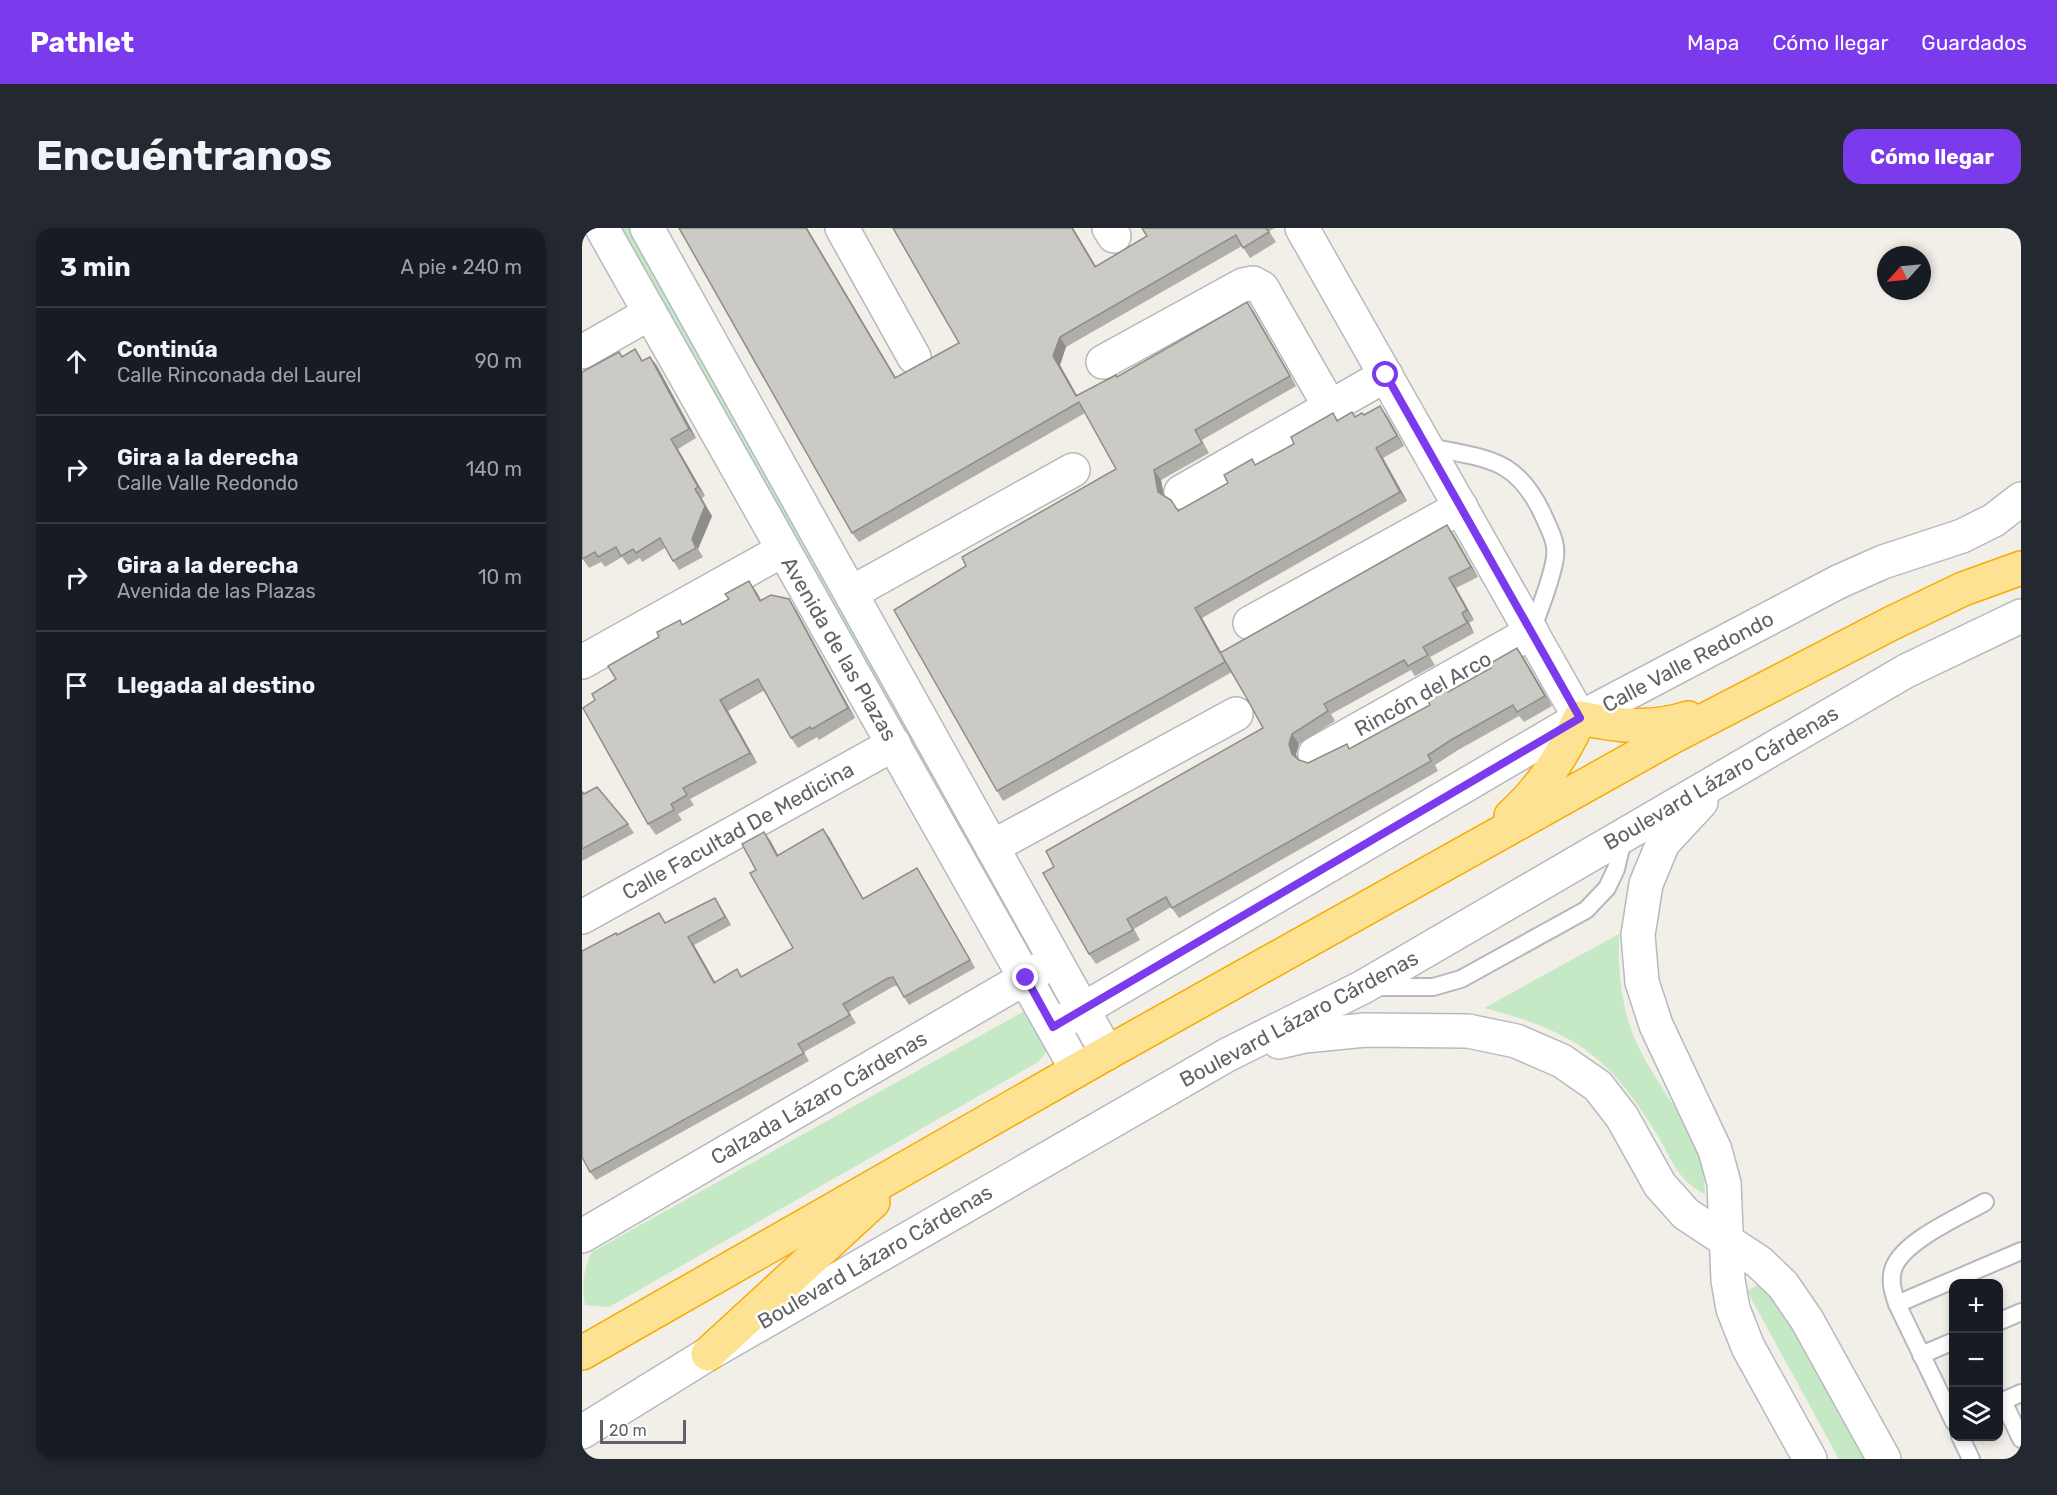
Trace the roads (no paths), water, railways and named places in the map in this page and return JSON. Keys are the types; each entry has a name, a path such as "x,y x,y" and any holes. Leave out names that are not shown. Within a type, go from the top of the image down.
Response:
{"highway":[{"path":"582,1353 1107,1053 1672,737 1963,589 2021,568"},
{"path":"1474,849 1531,798 1564,753 1580,718 1617,726 1646,727 1683,720 1741,701"},
{"path":"708,1354 916,1162"}],"street":[{"name":"Avenida de las Plazas","path":"602,228 1077,1070"},
{"name":"Avenida de las Plazas","path":"647,228 1107,1053"},
{"path":"842,228 914,357"},
{"path":"1302,228 1580,718"},
{"path":"1103,362 1244,285 1253,283 1262,288 1330,407"},
{"path":"582,352 650,313"},
{"path":"1181,492 1386,375"},
{"path":"851,592 1073,470"},
{"name":"Calle Valle Redondo","path":"1053,1027 1580,718 1838,582 1883,562 1962,536 1994,519 2021,499"},
{"path":"1250,623 1461,507"},
{"path":"582,662 783,550"},
{"name":"Boulevard Lázaro Cárdenas","path":"582,1432 708,1354 1227,1055 1363,987 1906,671 2021,616"},
{"name":"Rincón del Arco","path":"1315,754 1532,633"},
{"path":"992,847 1236,714"},
{"name":"Calle Facultad De Medicina","path":"582,917 894,744"},
{"path":"1726,774 1662,843 1646,884 1638,935 1642,982 1656,1024 1715,1150 1724,1183 1728,1280 1733,1309 1748,1347 1809,1459"},
{"name":"Calzada Lázaro Cárdenas","path":"582,1236 1056,960"},
{"path":"1227,1055 1305,1036 1365,1030 1468,1031 1516,1041 1562,1060 1598,1086 1622,1118 1660,1185 1686,1214 1759,1262 1783,1285 1806,1320 1884,1459"}],"lane":[{"path":"1426,446 1492,461 1521,478 1532,491 1555,543 1555,558 1532,633"},
{"path":"1363,987 1433,987 1461,979 1586,910 1607,888 1616,869 1624,835"},
{"path":"1949,1414 1896,1304 1891,1285 1894,1266 1906,1252 1927,1235 1985,1202"},
{"path":"1896,1304 2021,1251"},
{"path":"2003,1320 2021,1312"},
{"path":"1921,1355 1949,1343"},
{"path":"2003,1401 2021,1392"},
{"path":"2003,1406 2021,1439"},
{"path":"1962,1441 1971,1459"}]}
